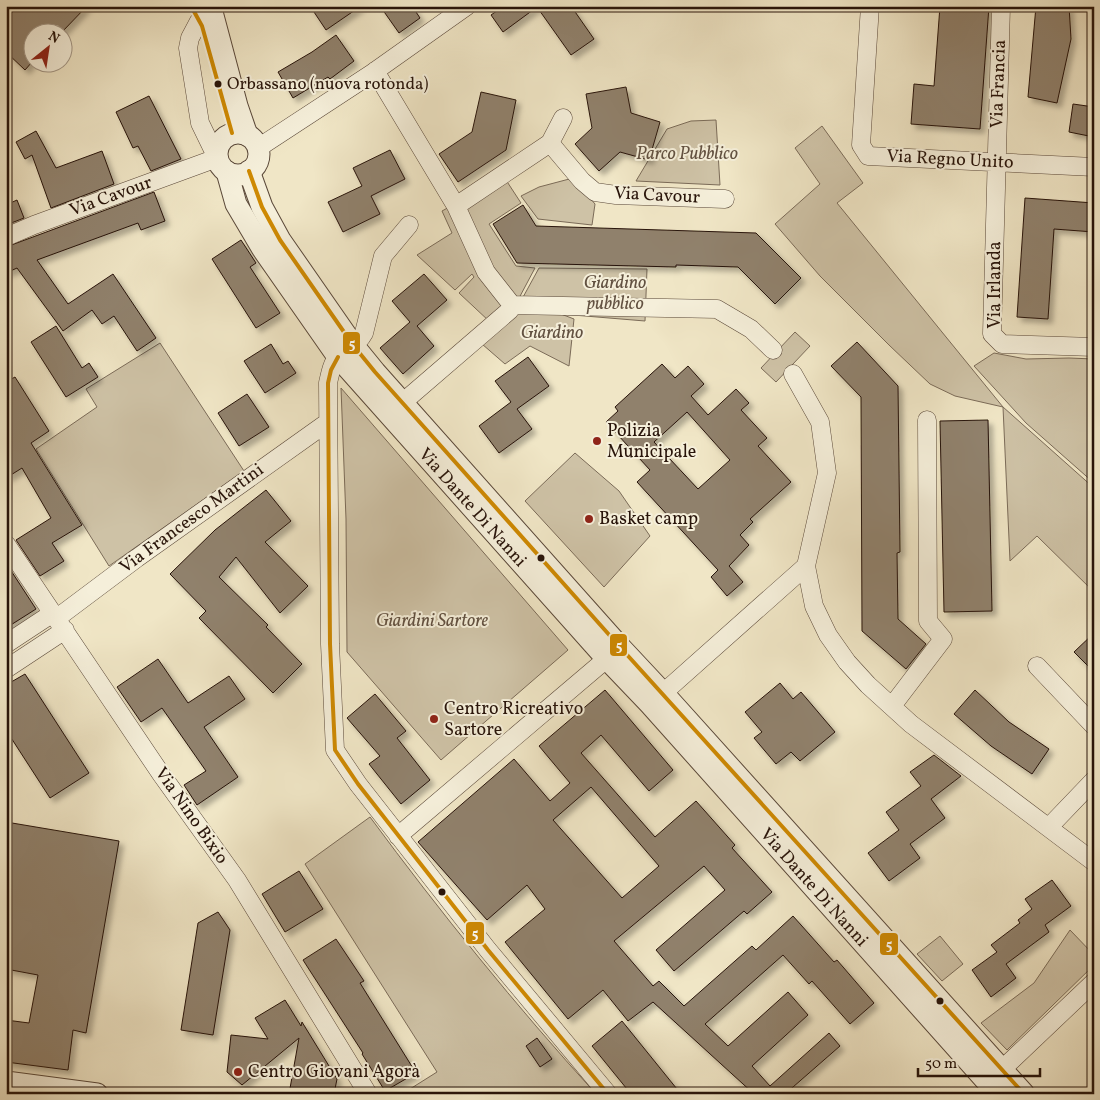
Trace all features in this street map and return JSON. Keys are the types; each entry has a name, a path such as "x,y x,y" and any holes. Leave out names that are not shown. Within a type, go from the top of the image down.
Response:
{"street":[{"path":"246,138 258,161 249,171 239,175 222,165 217,148 227,135 246,138 374,71 467,6"},
{"name":"Via Regno Unito","path":"870,6 861,146 868,156 1094,167"},
{"name":"Via Francia","path":"997,162 1002,6"},
{"name":"Via Dante Di Nanni","path":"246,138 212,12 199,11 188,48 200,123 222,165 236,204 262,248 346,351 996,1082 1024,1094"},
{"path":"374,71 456,206 486,272 512,305 717,308 751,329 773,350"},
{"path":"456,206 550,143 563,118"},
{"name":"Via Cavour","path":"550,143 582,182 595,192 616,195 725,199"},
{"name":"Via Irlanda","path":"997,162 992,334 1002,344 1094,347"},
{"name":"Via Cavour","path":"6,237 34,225 222,165"},
{"name":"Via Dante Di Nanni","path":"249,171 262,207 346,351 402,403 613,653"},
{"path":"409,225 383,256 361,340 346,351 331,370 328,382 330,644 336,750 358,784 488,950 608,1094"},
{"path":"402,403 510,310"},
{"path":"793,374 820,422 827,474 806,566 814,606 828,635 847,662 868,686 911,724 1094,862"},
{"path":"892,706 943,638 928,621 928,420"},
{"name":"Via Francesco Martini","path":"58,620 137,558 328,422"},
{"name":"Via Nino Bixio","path":"6,544 161,774 237,880 368,1094"},
{"path":"657,699 806,566"},
{"path":"6,644 58,620"},
{"path":"6,669 58,620"},
{"path":"398,836 613,653"},
{"path":"1037,666 1094,726"},
{"path":"1049,827 1094,780"},
{"path":"996,1082 1094,982"},
{"path":"6,1082 97,1094"}],"green space":[{"name":"Parco Pubblico","path":"716,120 720,185 636,181 667,129 691,121"},
{"path":"822,126 863,183 837,203 1003,407 955,396 930,384 820,276 775,224 820,184 795,148"},
{"path":"504,177 521,203 489,224 516,266 535,268 510,315 516,310 539,268 647,269 645,321 561,314 574,319 569,366 530,346 505,364 482,344 490,322 459,293 474,277 472,274 455,290 417,255 452,233 442,211"},
{"path":"573,178 595,204 592,225 538,219 521,196 539,187"},
{"path":"795,332 810,346 776,382 761,368"},
{"path":"160,343 244,471 109,566 36,449 97,407 86,389"},
{"path":"994,353 1026,359 1094,359 1094,483 1026,423 974,366"},
{"name":"Giardini Sartore","path":"341,388 568,650 441,760 347,652 346,519"},
{"path":"1003,407 1094,488 1094,592 1037,536 1010,561"},
{"name":"Basket camp","path":"575,453 619,491 650,536 604,587 525,501"},
{"path":"370,817 479,958 596,1094 402,1094 437,1072 305,864"},
{"path":"1070,930 1094,955 1094,965 1007,1050 981,1023 1034,983"},
{"path":"940,936 963,964 942,981 917,954"}],"building":[{"path":"6,6 87,6 72,22 22,22 22,67 6,52"},
{"path":"310,6 361,6 326,30"},
{"path":"380,6 412,6 420,18 399,33"},
{"path":"504,6 571,6 594,39 571,55 537,7 503,32 491,15"},
{"path":"940,6 989,6 980,129 911,124 914,84 934,86"},
{"path":"1036,6 1069,6 1071,39 1057,103 1028,97"},
{"path":"336,35 354,61 330,79 328,77 293,98 278,72"},
{"path":"626,87 631,113 660,122 649,160 620,152 599,171 575,144 592,128 586,94"},
{"path":"481,92 516,100 506,150 458,182 439,154 472,132"},
{"path":"149,96 181,159 151,171 138,146 133,148 116,112"},
{"path":"1073,104 1094,107 1094,137 1069,132"},
{"path":"36,131 56,168 102,151 114,184 51,208 32,155 25,159 16,142"},
{"path":"390,150 405,179 371,196 380,214 343,232 328,202 362,186 353,168"},
{"path":"154,192 165,221 141,230 138,223 37,260 68,304 113,274 156,338 137,351 114,316 102,324 92,310 63,331 17,268 6,273 6,247"},
{"path":"1025,198 1094,203 1094,232 1054,229 1048,319 1017,317"},
{"path":"17,200 24,218 6,225 6,205"},
{"path":"523,205 536,226 756,233 801,278 775,304 738,267 517,263 493,224"},
{"path":"241,240 256,263 250,267 280,313 256,328 212,259"},
{"path":"424,274 447,300 417,326 434,346 403,374 380,348 410,322 392,301"},
{"path":"56,326 82,368 89,363 98,377 66,397 31,342"},
{"path":"857,342 898,386 900,552 897,553 898,619 926,644 906,669 862,631 861,397 831,366"},
{"path":"271,344 283,364 288,361 296,373 265,393 244,361"},
{"path":"528,357 549,386 517,409 532,429 499,453 479,426 511,402 495,381"},
{"path":"662,364 675,378 688,366 704,384 691,396 708,415 736,389 749,403 741,410 767,438 758,446 791,482 750,519 753,522 740,535 749,545 729,566 743,582 727,596 711,577 718,570 637,482 650,470 606,422 618,411 615,407","holes":["687,412 730,460 698,489 654,442"]},
{"path":"15,377 49,431 31,443 82,525 52,543 64,561 40,576 16,540 51,518 22,468 6,478 6,382"},
{"path":"247,394 269,427 239,446 218,413"},
{"path":"988,420 992,611 944,612 940,421"},
{"path":"266,490 291,521 265,542 308,586 280,613 236,557 219,577 268,625 266,627 302,664 273,693 199,618 206,611 170,574 215,530"},
{"path":"6,563 36,609 6,628"},
{"path":"1094,633 1094,672 1074,652"},
{"path":"158,659 188,703 229,676 245,699 204,727 238,777 197,805 184,785 206,771 162,708 141,722 117,687"},
{"path":"25,674 89,773 50,798 6,730 6,685"},
{"path":"780,683 793,699 801,692 835,732 800,761 791,752 776,764 754,738 762,732 745,712"},
{"path":"605,690 673,770 649,791 601,735 581,753 655,837 696,801 735,845 732,848 772,892 747,914 744,911 674,971 656,950 725,890 704,866 614,941 653,986 659,981 684,1006 752,946 756,950 793,916 834,962 837,960 874,1003 850,1024 812,981 809,984 783,955 705,1024 728,1046 788,992 808,1015 752,1066 770,1086 829,1033 840,1046 785,1094 754,1094 653,1002 628,1021 603,990 568,1019 505,942 545,909 527,885 487,920 418,842 514,759 550,801 570,783 539,746","holes":["591,787 659,866 622,898 553,820"]},
{"path":"975,690 1009,722 1049,749 1032,774 991,746 954,714"},
{"path":"375,694 406,731 397,738 430,780 401,804 369,764 380,756 347,718"},
{"path":"934,755 961,776 931,799 945,818 910,844 920,858 889,881 868,853 899,830 886,812 921,786 910,772"},
{"path":"12,823 119,841 86,1033 73,1030 68,1070 6,1062 6,1020 29,1023 38,975 6,969 6,859"},
{"path":"299,871 323,909 285,932 262,894"},
{"path":"1052,880 1071,906 1045,925 1049,932 1006,964 1016,978 991,997 972,970 997,952 991,945 1020,923 1018,920 1032,909 1025,899"},
{"path":"218,912 230,930 213,1035 181,1030 198,923"},
{"path":"336,939 364,981 360,983 416,1073 385,1091 363,1053 303,960"},
{"path":"285,1000 301,1026 302,1022 337,1079 334,1094 289,1094 299,1038 242,1085 227,1072 231,1035 268,1039 255,1018"},
{"path":"622,1021 681,1094 631,1094 592,1046"},
{"path":"537,1038 552,1059 540,1067 526,1046"}],"transit line":[{"name":"5","path":"191,6 202,26 232,133"},
{"name":"5","path":"249,171 262,207 280,240 353,345 375,372 620,647 1024,1094"},
{"name":"5","path":"338,357 331,370 328,383 330,644 335,750 358,784 488,950 608,1094"}],"place":[{"name":"Orbassano (nuova rotonda)","path":"218,84"},
{"name":"Polizia Municipale","path":"597,441"},
{"name":"Basket camp","path":"589,519"},
{"name":"Centro Ricreativo Sartore","path":"434,719"},
{"name":"Centro Giovani Agorà","path":"238,1072"}],"park label":[{"name":"Giardino pubblico","path":"615,293"},
{"name":"Giardino","path":"552,333"}]}
